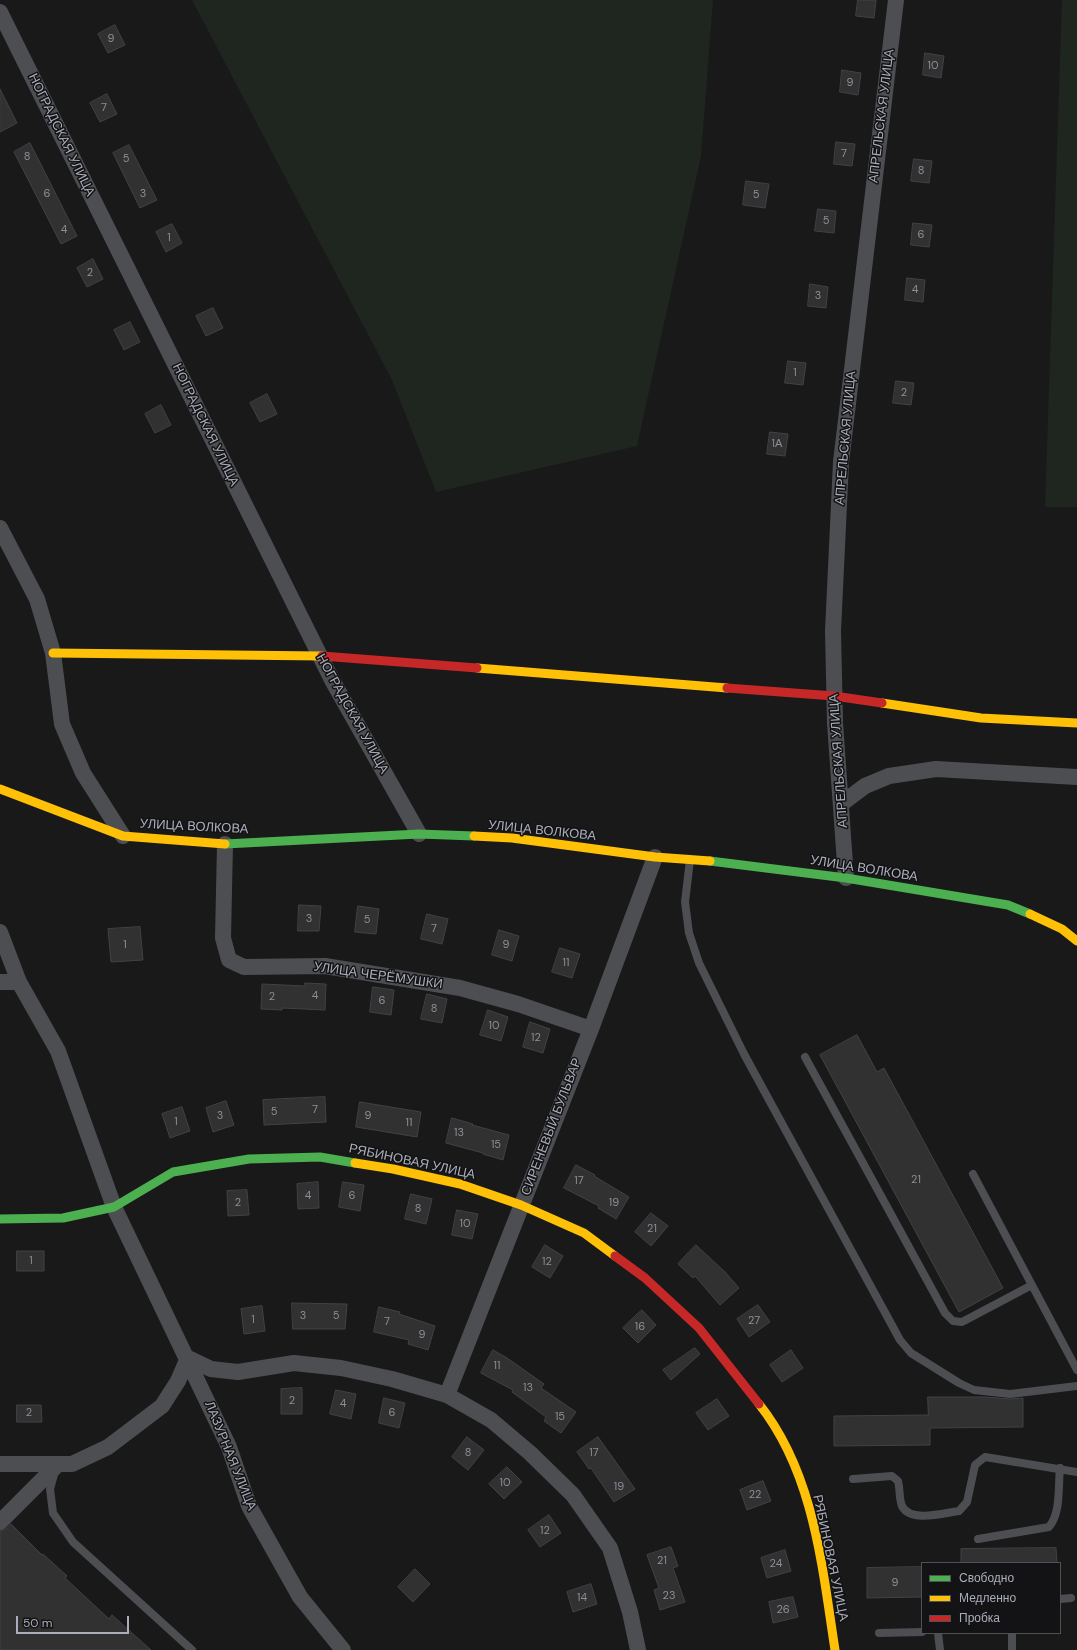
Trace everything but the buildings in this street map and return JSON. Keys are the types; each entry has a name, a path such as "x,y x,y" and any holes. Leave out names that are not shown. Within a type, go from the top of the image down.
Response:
{"street":[{"name":"АПРЕЛЬСКАЯ УЛИЦА","path":"846,878 834,723 833,631 841,462 896,0"},
{"name":"НОГРАДСКАЯ УЛИЦА","path":"0,12 320,656 419,834"},
{"path":"0,528 37,598 53,653 62,724 83,773 123,836"},
{"path":"53,653 320,656 834,696 981,718 1077,723"},
{"path":"841,804 865,786 889,776 936,769 1077,777"},
{"name":"УЛИЦА ВОЛКОВА","path":"0,789 123,836 225,844 419,834 512,838 655,857 690,859 846,878 1008,905 1034,915 1062,929 1077,941"},
{"name":"УЛИЦА ЧЕРЁМУШКИ","path":"225,844 223,938 229,960 244,967 325,966 460,988 518,1004 591,1029"},
{"name":"СИРЕНЕВЫЙ БУЛЬВАР","path":"447,1395 591,1029 655,857"},
{"name":"ЛАЗУРНАЯ УЛИЦА","path":"0,932 19,982 58,1051 114,1207 188,1358 229,1447 249,1506 300,1597 343,1650"},
{"path":"0,982 19,982"},
{"name":"РЯБИНОВАЯ УЛИЦА","path":"0,1219 63,1218 114,1207 174,1172 249,1160 320,1157 393,1169 460,1184 521,1205 584,1233 646,1278 699,1328 764,1410 791,1455 810,1510 824,1581 835,1650"},
{"path":"0,1464 72,1464 108,1447 162,1406 178,1381 188,1358 211,1369 238,1372 294,1362 341,1368 392,1379 447,1395 491,1420 530,1453 573,1495 610,1548 630,1612 638,1650"},
{"path":"0,1522 57,1464"}],"lane":[{"path":"690,859 685,902 689,933 699,963 744,1054 900,1340 911,1353 959,1383 974,1390 1010,1394 1077,1386"},
{"path":"805,1057 945,1313 953,1321 962,1322 1032,1285"},
{"path":"973,1174 1077,1370"},
{"path":"853,1479 892,1476 898,1481 902,1506 909,1514 918,1516 959,1511 967,1502 975,1465 985,1457 1060,1468 1077,1472"},
{"path":"57,1464 50,1489 53,1513 73,1542 192,1650"},
{"path":"978,1538 1049,1527 1054,1522 1056,1514 1060,1468"},
{"path":"1061,1599 1071,1598"},
{"path":"879,1633 921,1632"},
{"path":"938,1634 940,1650"},
{"path":"1012,1634 1012,1650"}],"shaded area":[{"path":"192,0 713,0 701,156 637,446 436,492 392,380"},
{"path":"1062,0 1077,0 1077,507 1045,507"}],"traffic: fast":[{"path":"225,844 419,834 474,836"},
{"path":"710,861 846,878 1008,905 1030,914"},
{"path":"0,1219 63,1218 114,1207 173,1172 249,1159 320,1157 355,1163"}],"traffic: slow":[{"path":"53,653 322,656"},
{"path":"477,668 727,688"},
{"path":"882,703 981,718 1077,723"},
{"path":"0,789 123,836 225,844"},
{"path":"474,836 512,838 655,857 710,861"},
{"path":"1030,914 1062,929 1077,941"},
{"path":"355,1163 393,1169 460,1184 521,1205 584,1233 615,1256"},
{"path":"759,1404 778,1431 804,1490 820,1553 835,1650"}],"traffic: jam":[{"path":"322,656 477,668"},
{"path":"727,688 834,696 882,703"},
{"path":"615,1256 645,1278 699,1328 759,1404"}]}
